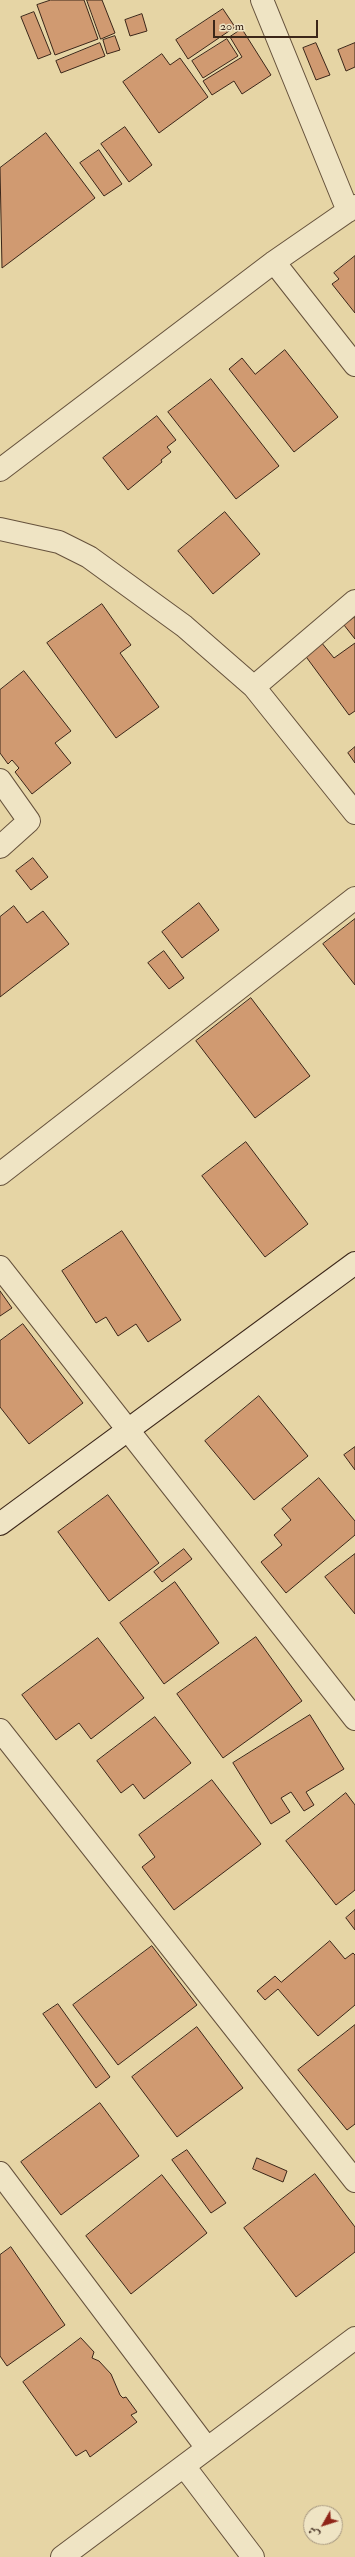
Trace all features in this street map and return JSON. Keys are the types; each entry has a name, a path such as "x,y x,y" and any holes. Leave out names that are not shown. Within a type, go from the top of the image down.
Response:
{"street":[{"path":"0,470 274,262 352,208 262,0"},
{"path":"274,262 355,365"},
{"path":"0,529 59,542 89,556 184,626 254,688 355,813"},
{"path":"254,688 355,601"},
{"path":"0,780 29,821 0,847"},
{"path":"0,1174 355,898"},
{"path":"0,1524 355,1264"},
{"path":"0,1268 355,1720"},
{"path":"0,1730 355,2181"},
{"path":"0,2173 208,2448"},
{"path":"62,2557 355,2338"},
{"path":"184,2466 253,2557"}],"building":[{"path":"51,0 84,0 98,39 55,55 37,5"},
{"path":"87,0 102,0 115,33 101,39"},
{"path":"223,9 235,27 188,59 176,40"},
{"path":"34,12 51,54 38,59 21,17"},
{"path":"142,14 147,31 130,36 125,20"},
{"path":"242,29 271,75 242,94 234,81 212,95 203,81 242,57 230,37"},
{"path":"115,36 120,50 107,54 103,40"},
{"path":"227,39 238,56 203,78 192,61"},
{"path":"100,43 105,56 61,73 56,61"},
{"path":"316,43 330,75 316,80 303,48"},
{"path":"355,43 355,67 346,71 338,50"},
{"path":"162,54 170,65 180,58 208,97 159,133 123,82"},
{"path":"125,127 152,165 129,182 101,144"},
{"path":"46,133 95,198 2,268 0,168"},
{"path":"99,150 122,184 104,196 80,163"},
{"path":"355,256 355,313 332,284 339,279 334,273"},
{"path":"285,350 338,417 294,452 229,369 242,358 255,374"},
{"path":"211,379 279,466 236,499 168,412"},
{"path":"157,416 176,440 167,447 171,452 161,460 162,462 128,490 103,458"},
{"path":"225,512 260,554 213,594 178,551"},
{"path":"102,604 131,645 120,653 159,707 116,738 47,643"},
{"path":"355,617 355,639 344,625"},
{"path":"321,642 334,658 355,643 355,711 349,715 304,654"},
{"path":"24,671 71,731 55,743 71,763 32,794 15,772 19,768 12,760 8,764 0,753 0,690"},
{"path":"355,747 355,763 348,753"},
{"path":"33,858 48,877 31,890 16,871"},
{"path":"199,903 219,930 182,958 162,932"},
{"path":"14,906 27,923 43,911 69,944 0,997 0,917"},
{"path":"355,919 355,985 323,944"},
{"path":"164,951 184,978 169,989 148,963"},
{"path":"251,998 310,1076 255,1118 196,1041"},
{"path":"246,1142 308,1224 265,1257 202,1176"},
{"path":"122,1231 181,1320 148,1342 136,1324 118,1336 106,1317 96,1323 62,1271"},
{"path":"0,1291 12,1308 0,1316"},
{"path":"23,1324 83,1403 29,1444 0,1407 0,1341"},
{"path":"259,1396 308,1456 254,1500 205,1441"},
{"path":"355,1447 355,1470 344,1455"},
{"path":"319,1478 355,1521 355,1535 286,1593 261,1562 282,1545 274,1535 291,1520 282,1509"},
{"path":"108,1495 159,1563 109,1601 58,1532"},
{"path":"184,1549 192,1559 162,1582 154,1572"},
{"path":"355,1554 355,1614 325,1577"},
{"path":"175,1582 219,1643 164,1684 120,1623"},
{"path":"256,1637 302,1701 223,1758 177,1694"},
{"path":"98,1638 144,1698 91,1739 79,1723 56,1740 22,1695"},
{"path":"310,1715 344,1769 306,1792 314,1805 304,1811 291,1792 281,1798 290,1812 271,1824 233,1763"},
{"path":"155,1717 191,1763 144,1799 133,1784 121,1793 97,1761"},
{"path":"212,1780 261,1844 174,1910 142,1867 155,1857 139,1835"},
{"path":"346,1793 355,1805 355,1890 336,1905 286,1841"},
{"path":"355,1910 355,1930 346,1918"},
{"path":"330,1941 345,1959 353,1953 355,1955 355,2005 318,2036 278,1989 265,2000 257,1991 275,1976 281,1982"},
{"path":"152,1946 197,2005 118,2065 73,2005"},
{"path":"58,2004 110,2077 96,2088 43,2014"},
{"path":"355,2025 355,2124 347,2130 298,2070"},
{"path":"197,2027 243,2088 177,2137 132,2077"},
{"path":"100,2103 139,2156 61,2215 21,2162"},
{"path":"187,2150 226,2203 211,2213 172,2160"},
{"path":"257,2158 287,2171 283,2182 253,2169"},
{"path":"315,2174 355,2227 355,2252 296,2297 244,2228"},
{"path":"162,2175 207,2233 131,2294 86,2236"},
{"path":"11,2247 65,2325 7,2366 0,2356 0,2255"},
{"path":"81,2338 94,2352 92,2358 99,2361 111,2374 120,2395 123,2398 126,2397 137,2412 131,2415 137,2422 90,2457 86,2450 76,2456 23,2382"}]}
